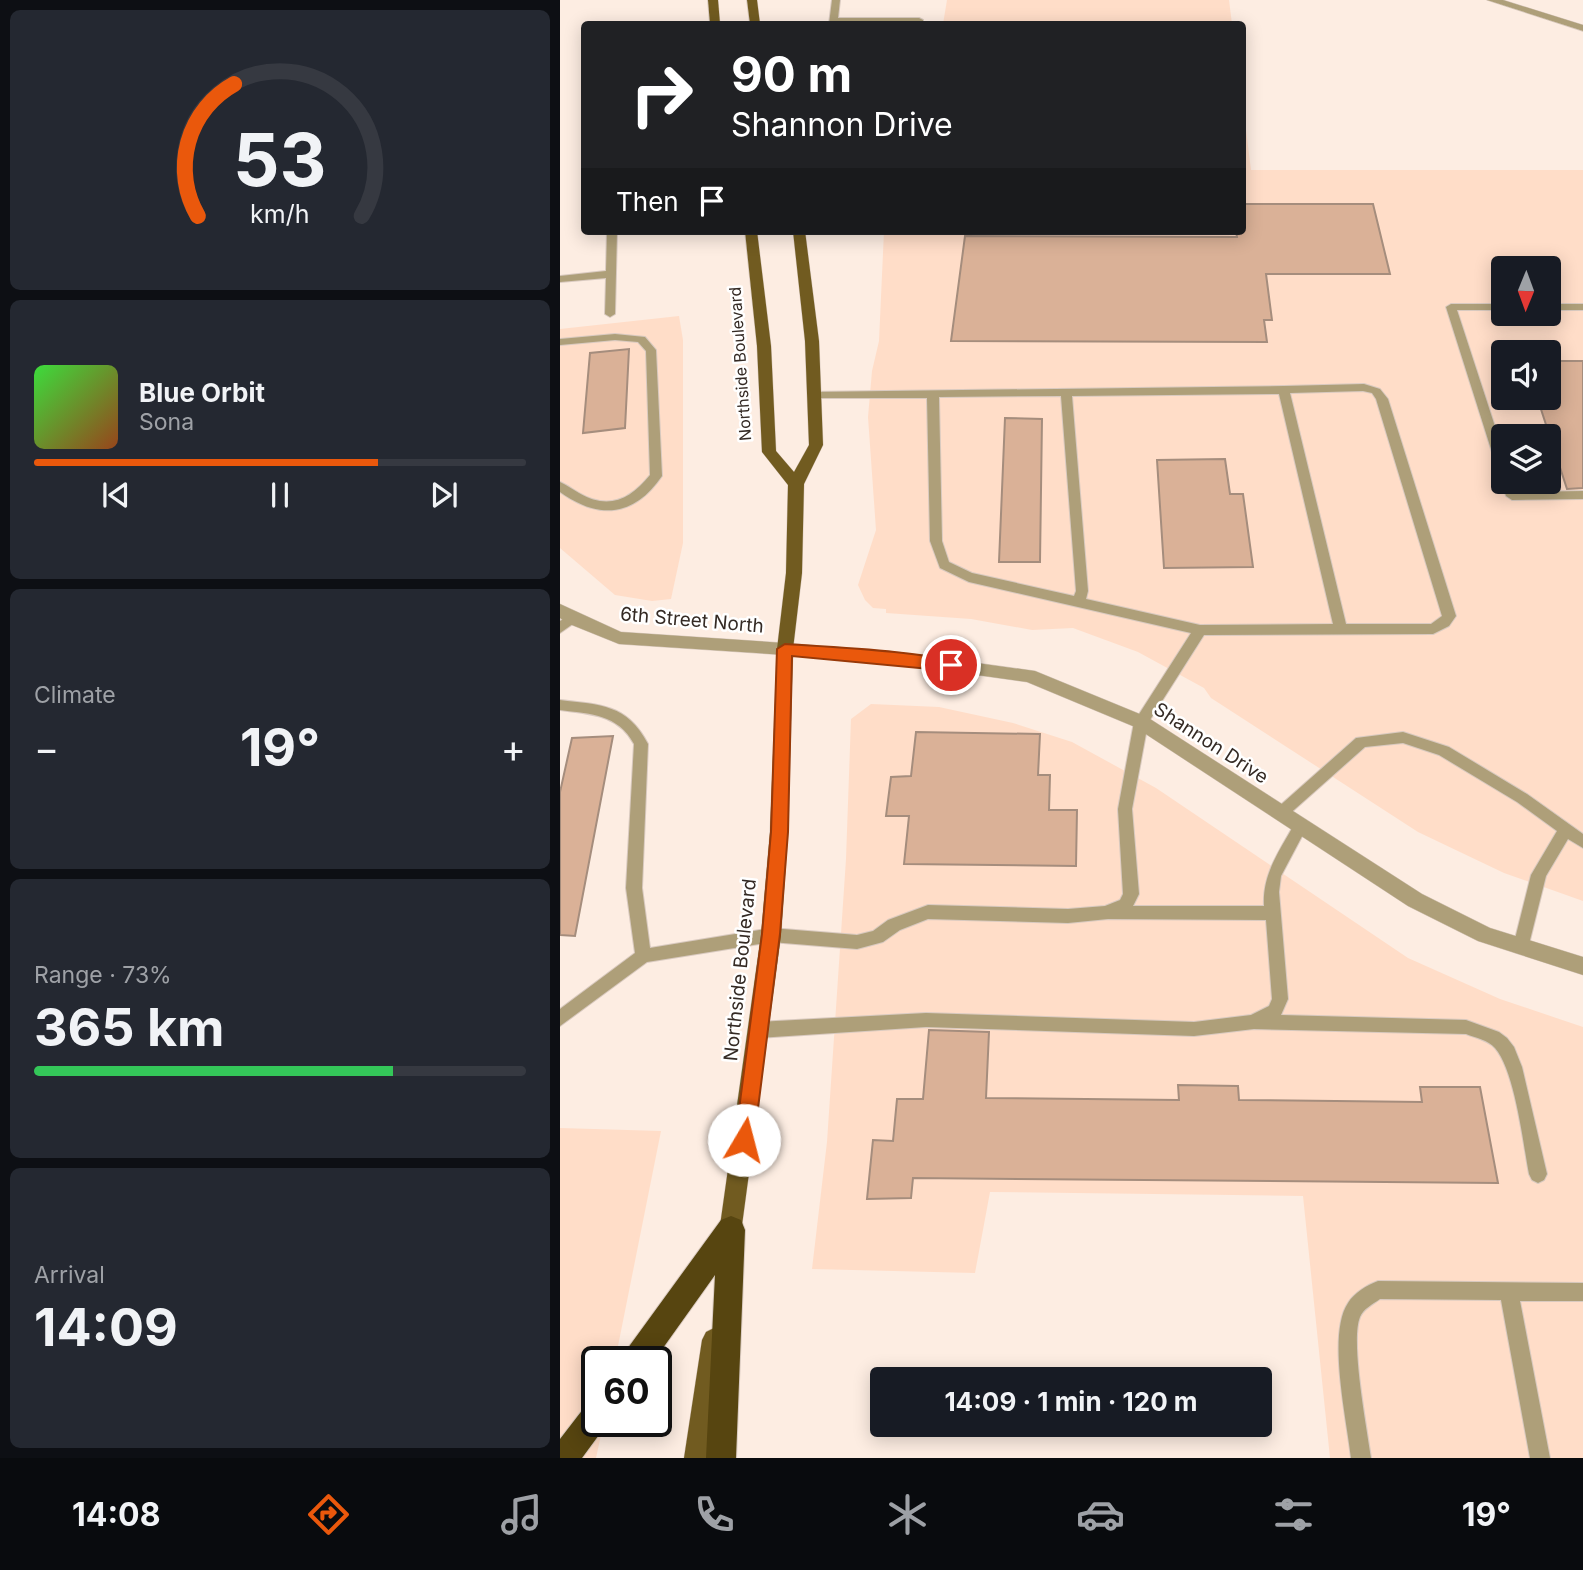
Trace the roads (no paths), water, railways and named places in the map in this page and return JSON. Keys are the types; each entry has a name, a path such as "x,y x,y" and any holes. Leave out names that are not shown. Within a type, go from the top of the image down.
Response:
{"highway":[{"path":"647,1346 730,1230"},
{"path":"721,1458 730,1230"},
{"path":"565,1458 581,1436"}],"main road":[{"path":"713,0 715,21"},
{"path":"752,0 755,21"},
{"name":"Northside Boulevard","path":"751,235 764,346 769,452 796,484"},
{"name":"Northside Boulevard","path":"696,1458 771,934 779,832 785,649 794,573 796,484 817,445 815,394 799,235"}],"street":[{"path":"1492,0 1583,28"},
{"name":"6th Street North","path":"564,619 619,638 785,649"},
{"name":"Shannon Drive","path":"785,649 898,658 1029,676 1141,722 1415,900 1485,935 1583,967"}],"lane":[{"path":"833,21 836,0"},
{"path":"876,21 919,21"},
{"path":"610,314 612,235"},
{"path":"560,279 611,274"},
{"path":"1491,307 1451,307 1491,431"},
{"path":"1561,307 1583,307"},
{"path":"560,342 615,337 641,339 651,350 656,476 645,492 624,504 601,508 578,501 560,486"},
{"path":"815,394 1364,387 1376,391 1382,399 1449,616 1444,624 1433,629 1200,631 969,577 944,565 936,541 933,394"},
{"path":"1284,390 1341,629"},
{"path":"1066,392 1082,591 1079,603"},
{"path":"1511,494 1583,495"},
{"path":"1105,913 1125,905 1131,894 1125,809 1141,722 1200,631"},
{"path":"560,705 608,712 633,725 641,744 634,888 643,956"},
{"path":"1281,813 1361,742 1403,737 1444,751 1522,798 1583,842"},
{"path":"1253,1022 1275,1011 1280,999 1271,892 1275,875 1301,825"},
{"path":"1521,947 1539,875 1566,830"},
{"path":"560,1019 643,956 771,934 857,942 877,937 894,925 928,912 1068,916 1105,913 1271,913"},
{"path":"759,1030 926,1020 1194,1029 1253,1022 1466,1027 1483,1032 1501,1043 1513,1064 1538,1174"},
{"path":"1361,1458 1348,1336 1352,1314 1363,1299 1378,1290 1583,1292"},
{"path":"1509,1291 1540,1458"}]}
